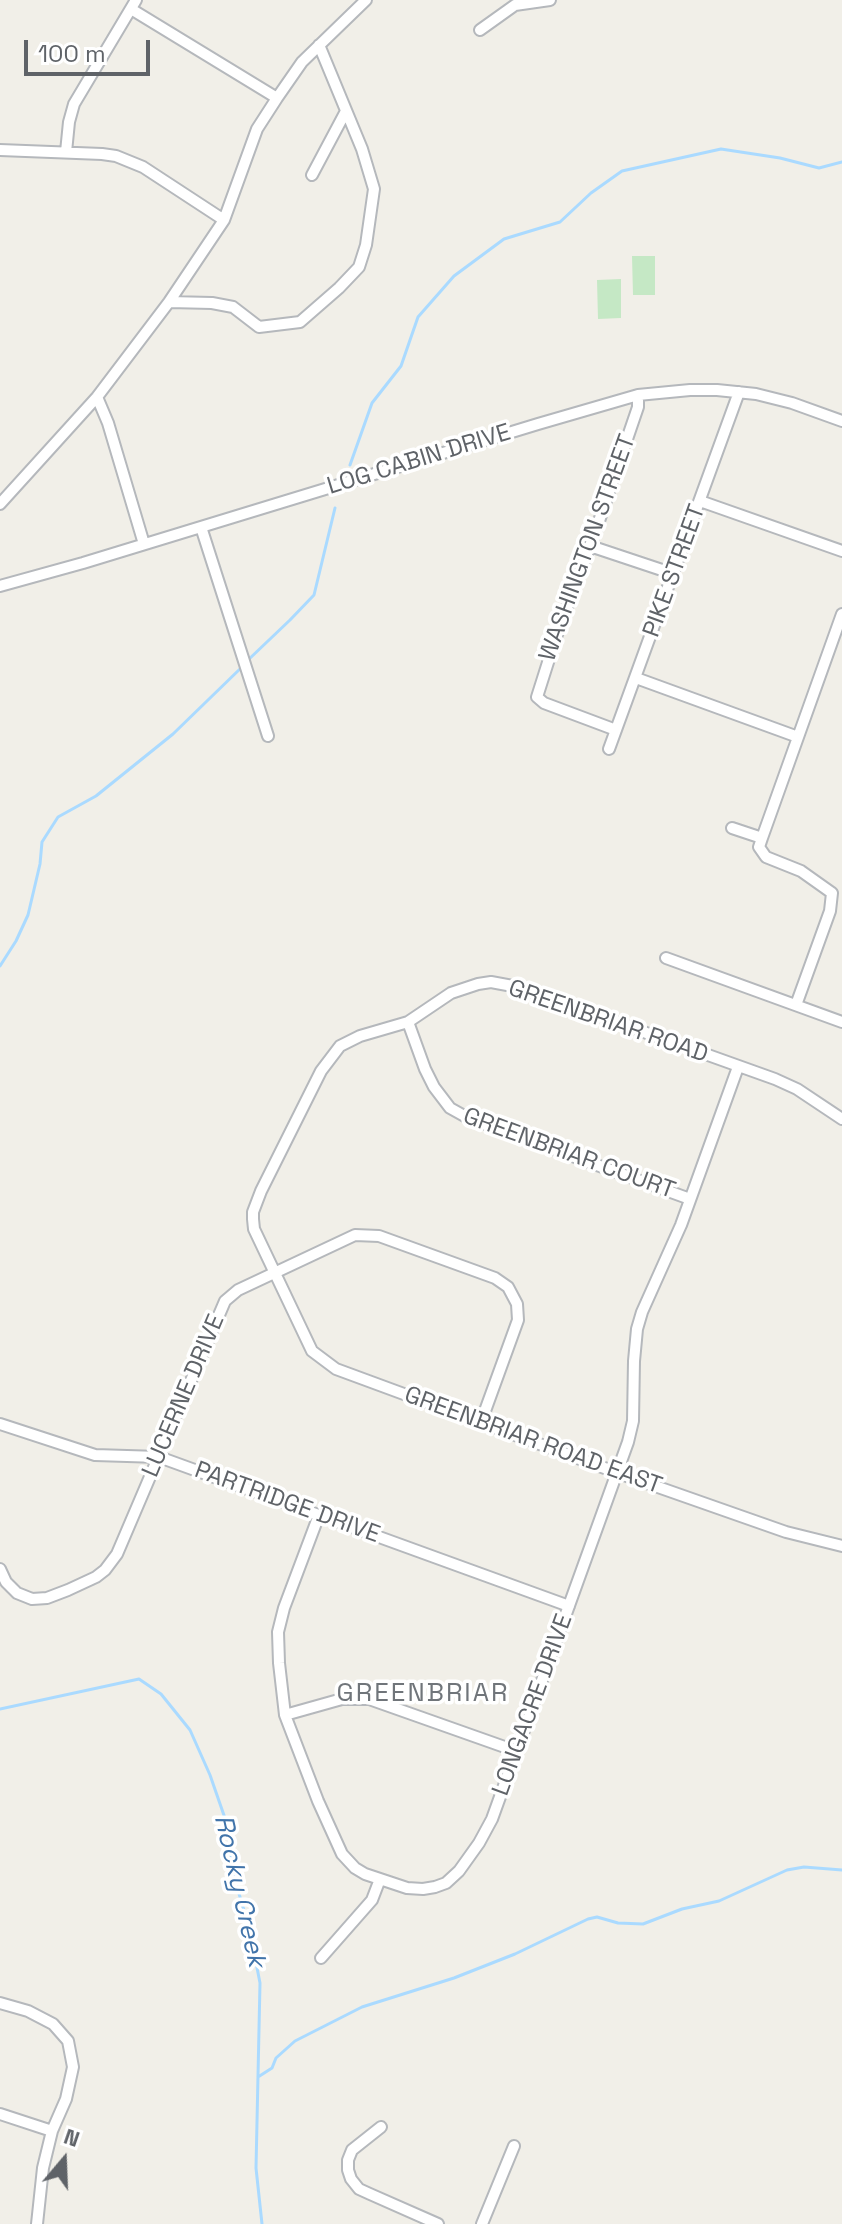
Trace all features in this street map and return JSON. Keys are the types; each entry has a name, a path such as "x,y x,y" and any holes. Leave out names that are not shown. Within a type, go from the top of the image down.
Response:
{"street":[{"path":"480,30 515,5 550,0"},
{"path":"0,504 97,397 169,302 224,220 257,129 302,62 361,1"},
{"path":"66,152 74,104 134,4 277,98"},
{"path":"169,302 233,307 259,327 300,322 359,267 366,245 374,189 362,149 319,45"},
{"path":"312,175 346,111"},
{"path":"0,150 102,154 130,161 224,220"},
{"name":"LOG CABIN DRIVE","path":"0,586 638,395 690,390 739,392 792,403 842,421"},
{"name":"PIKE STREET","path":"609,749 739,392"},
{"name":"WASHINGTON STREET","path":"616,730 539,701 537,693 638,407 638,395"},
{"path":"97,397 144,544"},
{"path":"700,501 842,551"},
{"path":"201,527 268,736"},
{"path":"590,546 674,574"},
{"path":"796,1005 837,890 766,857 759,847 842,614"},
{"path":"636,678 798,737"},
{"path":"732,828 762,838"},
{"path":"666,958 842,1022"},
{"name":"GREENBRIAR ROAD","path":"275,1273 254,1229 253,1212 321,1071 340,1046 360,1036 408,1022 451,993 478,984 491,982 518,987 775,1079 797,1089 842,1119"},
{"name":"GREENBRIAR COURT","path":"408,1022 425,1069 450,1108 468,1118 690,1199"},
{"name":"LONGACRE DRIVE","path":"319,1515 278,1632 285,1715 342,1854 355,1868 380,1879 407,1888 435,1887 454,1876 479,1843 492,1819 632,1430 634,1361 642,1312 672,1248 738,1067"},
{"name":"LUCERNE DRIVE","path":"0,1569 6,1582 17,1593 32,1599 47,1598 105,1570 117,1554 225,1301 238,1290 355,1235 379,1236 502,1282 515,1297 518,1320 481,1422"},
{"name":"GREENBRIAR ROAD EAST","path":"275,1273 312,1351 336,1369 786,1532 842,1546"},
{"name":"PARTRIDGE DRIVE","path":"1,1428 95,1455 159,1457 569,1606"},
{"path":"285,1715 342,1699 369,1699 516,1751"},
{"path":"321,1958 372,1900 380,1879"},
{"path":"0,2003 28,2011 53,2024 68,2041 73,2067 66,2099 52,2131 43,2168 37,2224"},
{"path":"0,2114 52,2131"},
{"path":"381,2127 352,2150 348,2160 351,2179 359,2189 438,2224"},
{"path":"482,2224 514,2146"}],"green space":[{"path":"632,256 655,256 655,295 633,295"},
{"path":"621,279 621,318 598,319 597,280"}],"waterway":[{"path":"350,465 372,403 401,366 418,317 454,276 504,239 560,222 591,193 622,171 721,149 819,168 842,162"},
{"path":"247,661 314,595 335,508"},
{"path":"0,966 28,915 42,842 58,817 96,796 173,734 242,667"},
{"name":"Rocky Creek","path":"0,1709 139,1679 161,1694 190,1730 227,1824 234,1877 249,1927 260,1983 256,2168 262,2224"},
{"path":"258,2077 272,2068 276,2058 295,2041 362,2007 454,1978 515,1954 588,1919 597,1917 618,1923 643,1924 682,1909 719,1901 787,1870 804,1867 842,1870"}],"district":[{"name":"GREENBRIAR","path":"423,1694"}]}
